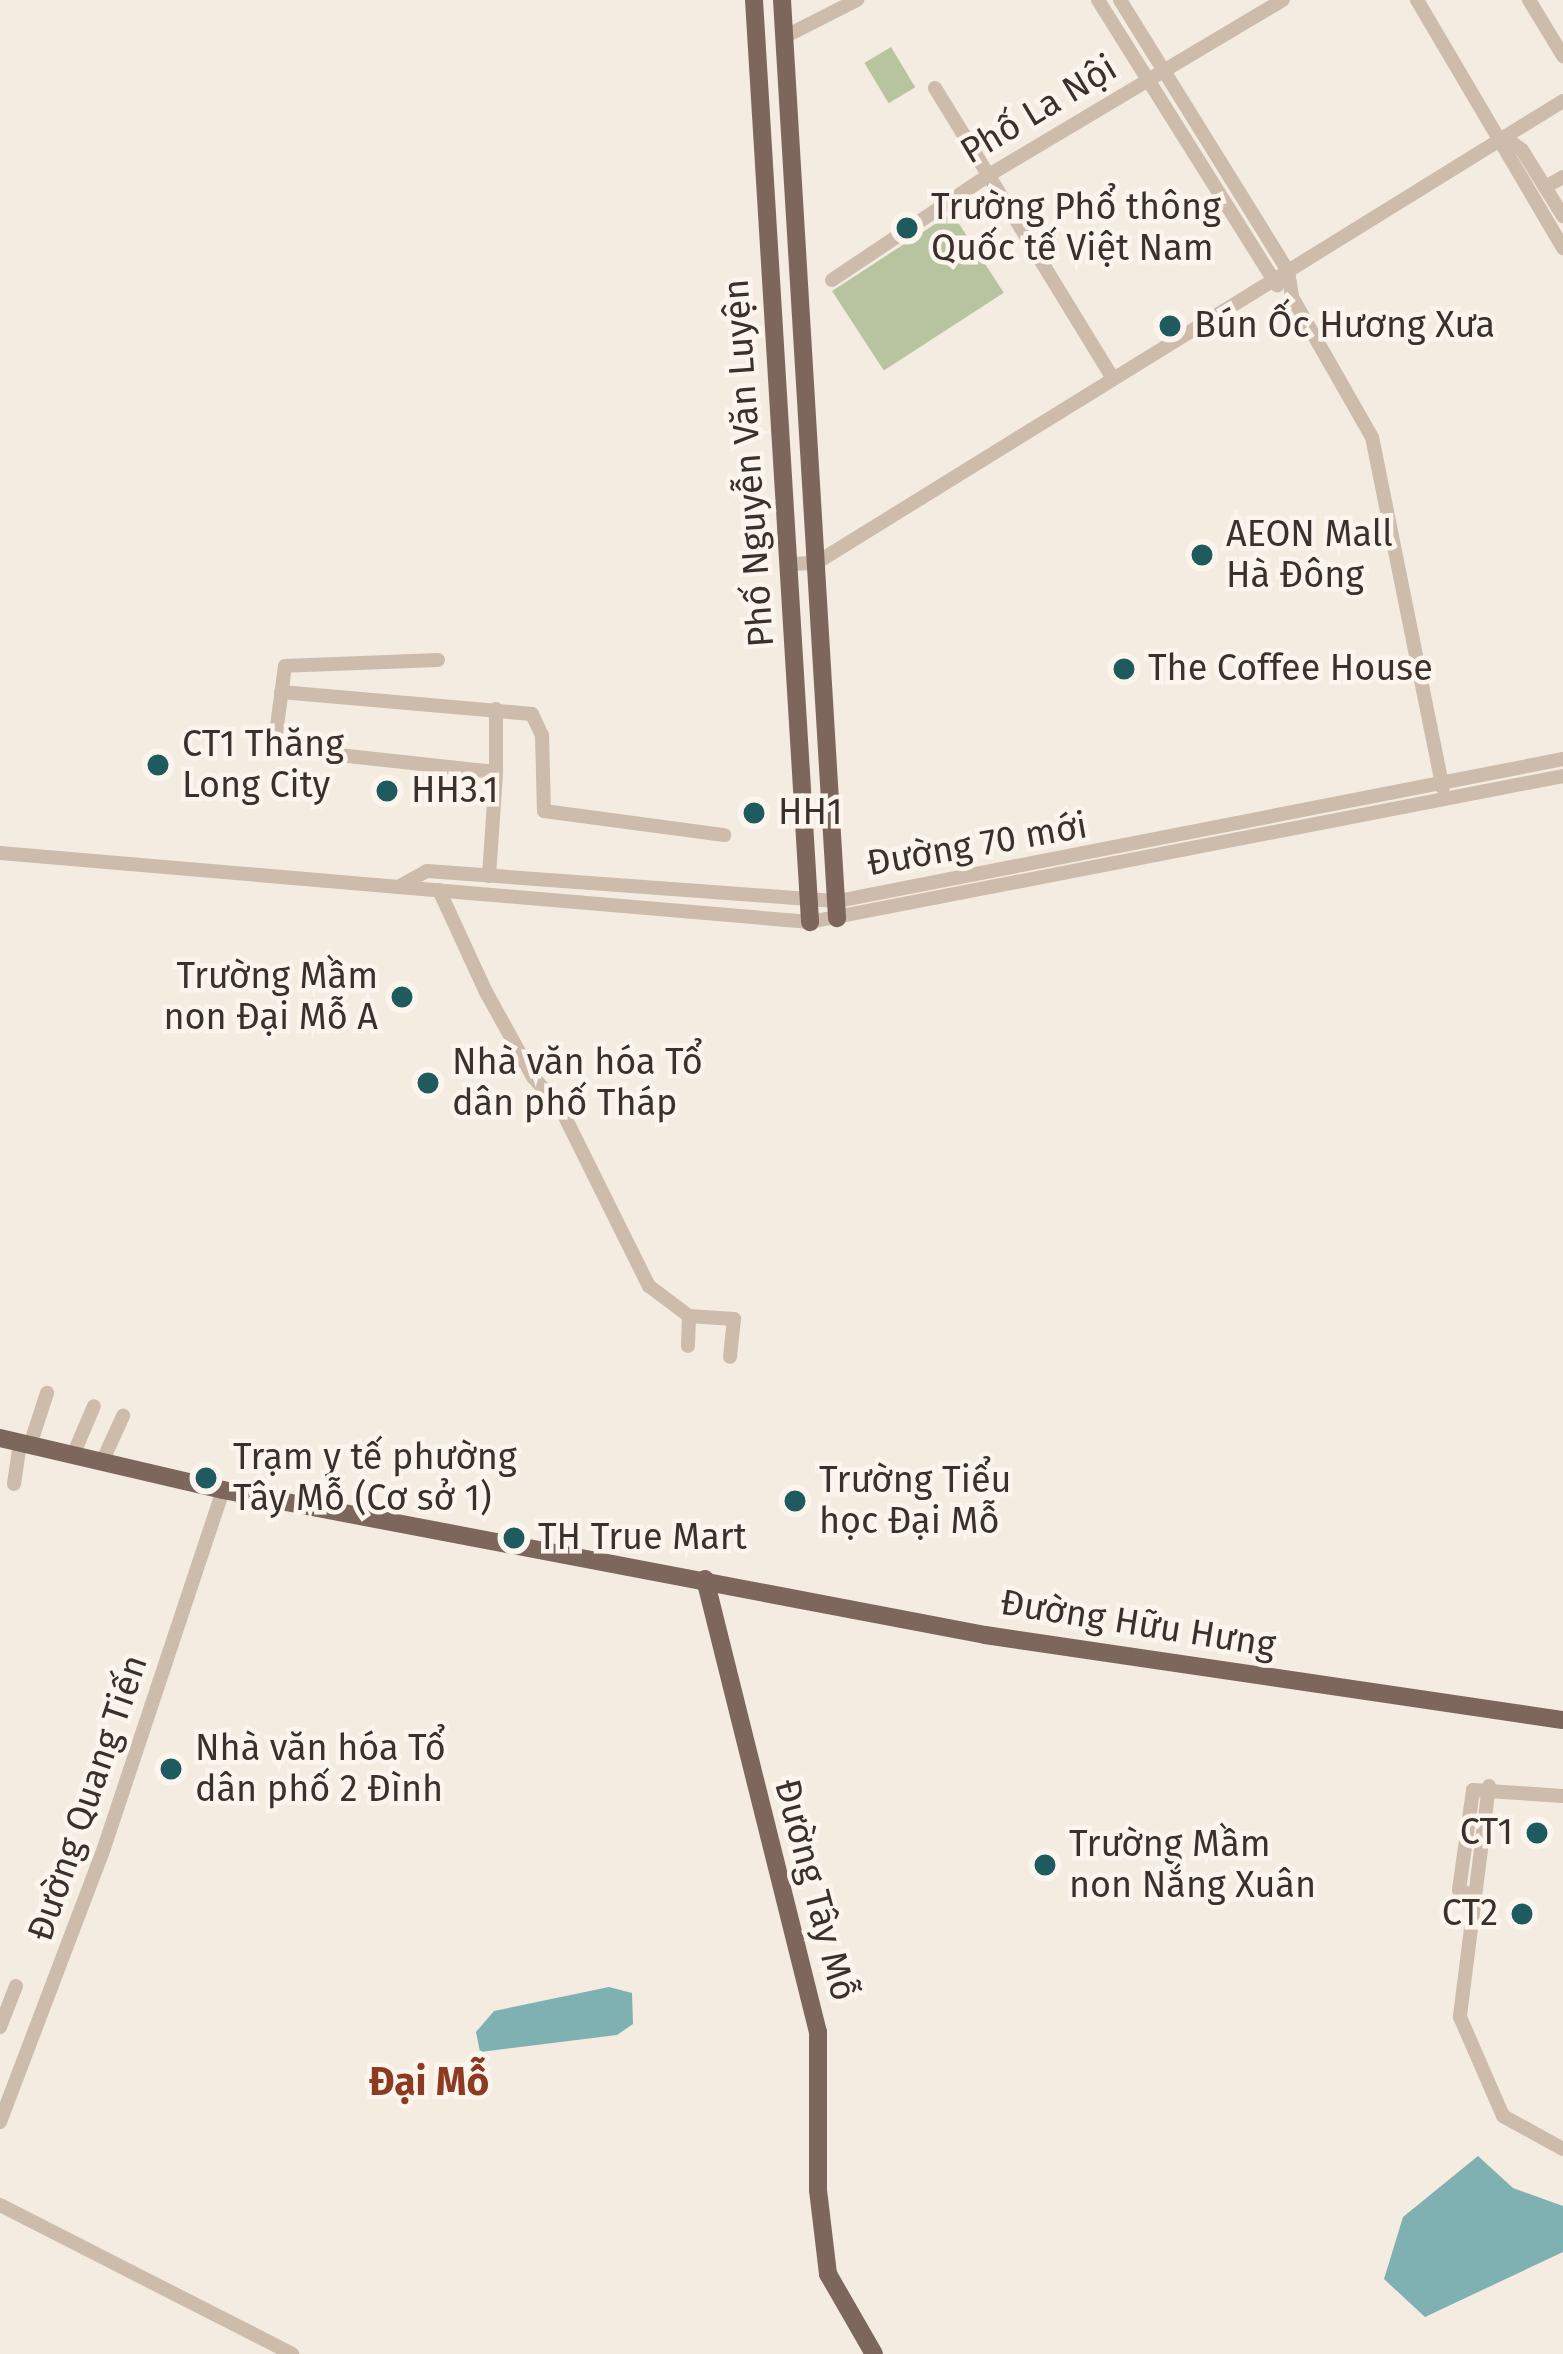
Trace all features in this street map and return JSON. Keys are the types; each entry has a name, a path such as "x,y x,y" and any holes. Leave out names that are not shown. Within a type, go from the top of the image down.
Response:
{"main road":[{"name":"Phố Nguyễn Văn Luyện","path":"754,0 810,912"},
{"name":"Phố Nguyễn Văn Luyện","path":"782,0 837,909"},
{"path":"770,259 797,258"},
{"path":"773,316 801,315"},
{"name":"Đường Hữu Hưng","path":"17,1442 223,1490 985,1635 1563,1720"},
{"name":"Đường Tây Mỗ","path":"705,1580 818,2032 818,2190 828,2273 874,2354"}],"street":[{"path":"786,36 857,0"},
{"path":"1098,0 1272,280 1292,297 1372,437 1444,791 1563,776"},
{"path":"1120,0 1288,271 1292,297"},
{"name":"Phố La Nội","path":"832,280 989,175 1283,0"},
{"path":"1418,0 1504,137 1546,187 1563,216"},
{"path":"1528,0 1563,56"},
{"path":"935,88 1112,377"},
{"path":"788,564 817,563 1563,100"},
{"path":"1504,137 1509,161 1563,248"},
{"path":"1546,187 1563,177"},
{"path":"438,660 285,666 274,748 496,772"},
{"path":"281,692 532,714 542,735 544,811 724,835"},
{"path":"489,877 496,709"},
{"name":"Đường 70 mới","path":"0,853 439,890 810,912 1107,859 1444,791 1563,760"},
{"name":"Đường 70 mới","path":"398,887 427,871 810,912"},
{"path":"439,890 486,992 533,1077 560,1107 650,1286 689,1316 734,1319 730,1357"},
{"path":"688,1346 689,1316"},
{"path":"14,1484 17,1442 46,1394"},
{"path":"73,1455 94,1406"},
{"path":"102,1462 122,1416"},
{"name":"Đường Quang Tiến","path":"0,2122 102,1854 223,1490"},
{"path":"1563,1796 1489,1786 1472,1790 1459,1890 1473,1896 1460,2017 1468,2046 1503,2116 1563,2149"},
{"path":"0,2027 16,1986"},
{"path":"0,2205 292,2354"}],"green space":[{"path":"891,47 915,87 889,103 864,63"},
{"path":"952,213 1004,293 884,371 832,291"}],"water":[{"path":"609,1987 632,1993 633,2024 617,2035 480,2052 476,2032 494,2011"},
{"path":"1478,2156 1513,2188 1563,2206 1563,2252 1425,2317 1384,2279 1403,2217"}],"place":[{"name":"Trường Phổ thông Quốc tế Việt Nam","path":"907,228"},
{"name":"Bún Ốc Hương Xưa","path":"1170,326"},
{"name":"AEON Mall Hà Đông","path":"1202,555"},
{"name":"The Coffee House","path":"1124,669"},
{"name":"CT1 Thăng Long City","path":"158,765"},
{"name":"HH3.1","path":"387,791"},
{"name":"HH1","path":"754,813"},
{"name":"Trường Mầm non Đại Mỗ A","path":"402,997"},
{"name":"Nhà văn hóa Tổ dân phố Tháp","path":"428,1083"},
{"name":"Trạm y tế phường Tây Mỗ (Cơ sở 1)","path":"206,1478"},
{"name":"Trường Tiểu học Đại Mỗ","path":"795,1501"},
{"name":"TH True Mart","path":"514,1538"},
{"name":"Nhà văn hóa Tổ dân phố 2 Đình","path":"171,1769"},
{"name":"CT1","path":"1537,1833"},
{"name":"Trường Mầm non Nắng Xuân","path":"1045,1865"},
{"name":"CT2","path":"1522,1914"}],"district":[{"name":"Đại Mỗ","path":"429,2082"}]}
